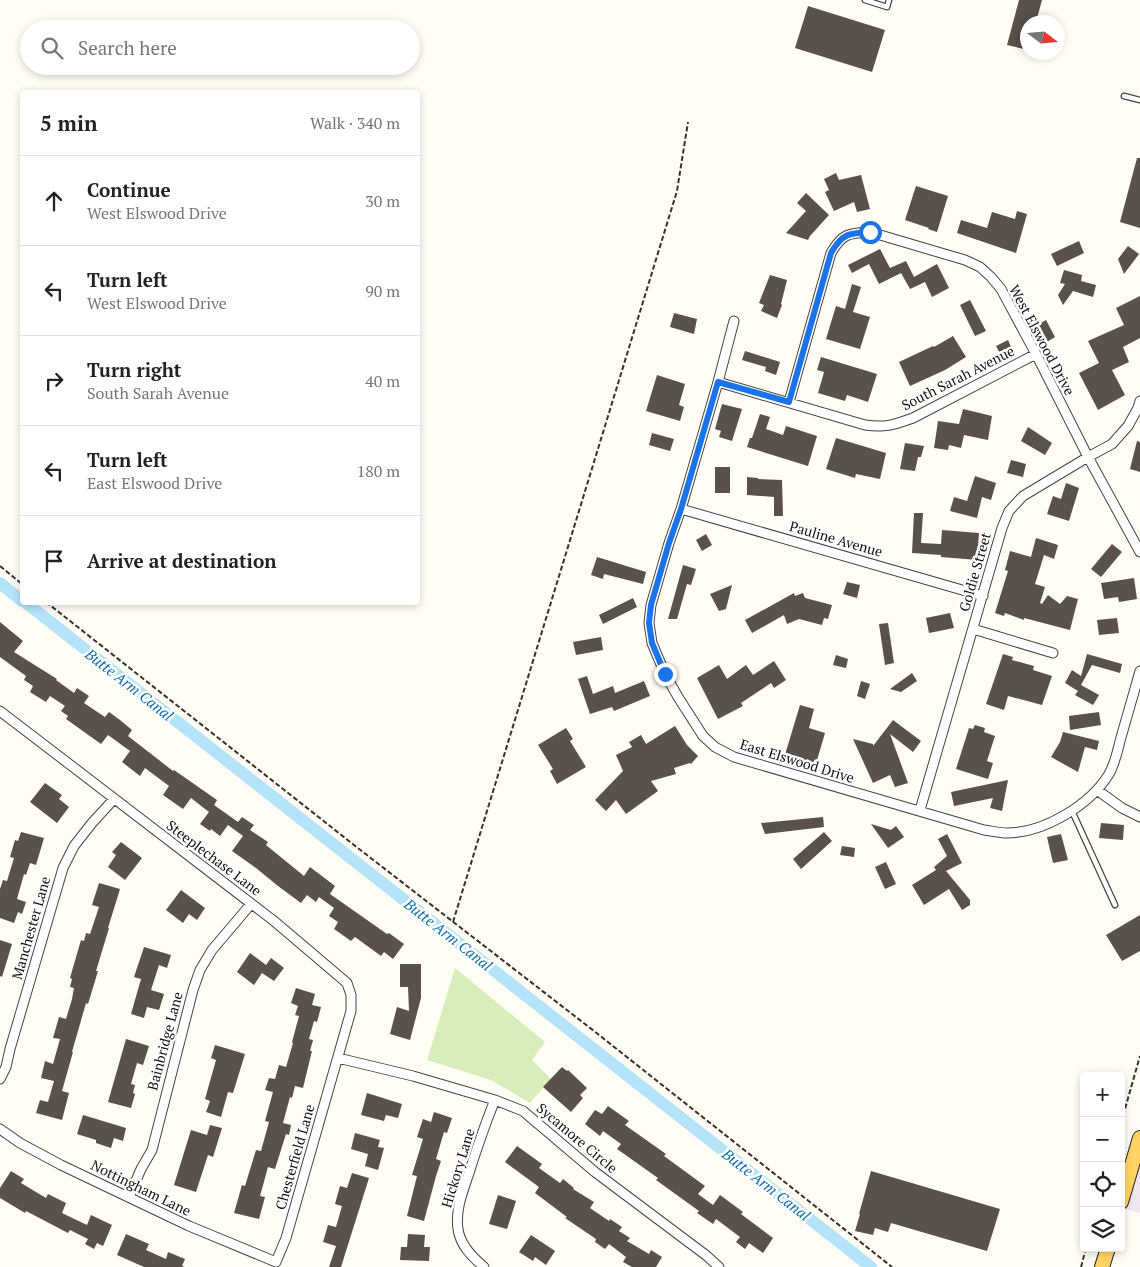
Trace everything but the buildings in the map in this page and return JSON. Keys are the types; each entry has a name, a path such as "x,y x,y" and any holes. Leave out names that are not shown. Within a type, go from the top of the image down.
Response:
{"main road":[{"path":"1125,1189 1140,1138"},
{"path":"1102,1267 1107,1252"}],"street":[{"name":"West Elswood Drive","path":"789,402 831,253 839,240 854,232 870,232 965,260 980,267 1001,290 1140,552"},
{"name":"East Elswood Drive","path":"734,321 681,509 651,605 649,623 652,643 665,674 703,736 715,748 734,758 920,810 984,830 1006,833 1026,831 1067,815 1097,790 1109,773 1115,759 1140,672"},
{"name":"South Sarah Avenue","path":"718,382 865,425 881,427 913,418 1036,354"},
{"name":"Goldie Street","path":"920,810 1002,528 1009,511 1023,496 1112,444 1128,426 1140,401"},
{"name":"Pauline Avenue","path":"681,509 983,596"},
{"path":"973,630 1053,652"},
{"name":"Steeplechase Lane","path":"0,711 274,921 347,982 351,995 351,1011 338,1058"},
{"path":"1097,790 1122,808 1140,817"},
{"name":"Manchester Lane","path":"0,1079 6,1067 63,868 74,846 114,799"},
{"name":"Bainbridge Lane","path":"128,1197 152,1150 193,990 200,970 212,950 251,904"},
{"name":"Sycamore Circle","path":"338,1058 413,1076 495,1100 523,1111 595,1172 719,1267"},
{"name":"Chesterfield Lane","path":"276,1262 286,1238 338,1058"},
{"name":"Hickory Lane","path":"484,1267 474,1259 466,1248 458,1231 457,1215 481,1136 495,1100"},
{"name":"Nottingham Lane","path":"0,1129 20,1143 128,1197 189,1226 276,1262"}],"lane":[{"path":"865,0 887,7 889,0"},
{"path":"1124,96 1140,100"},
{"path":"1072,811 1115,905"}],"path":[{"path":"453,922 677,191 688,122"},
{"path":"0,566 20,582"},
{"path":"50,605 892,1267"},
{"path":"1123,1117 1140,1056"},
{"path":"1081,1267 1085,1252"}],"shaded area":[{"path":"1140,1138 1140,1213 1125,1209 1125,1193"}],"green space":[{"path":"455,968 545,1042 532,1060 551,1079 530,1103 491,1080 427,1060"}],"waterway":[{"name":"Butte Arm Canal","path":"0,583 20,599"},
{"name":"Butte Arm Canal","path":"29,605 871,1267"}],"route":[{"path":"665,674 652,643 649,623 651,605 718,382 789,402 831,253 839,240 854,232 870,232"}]}
